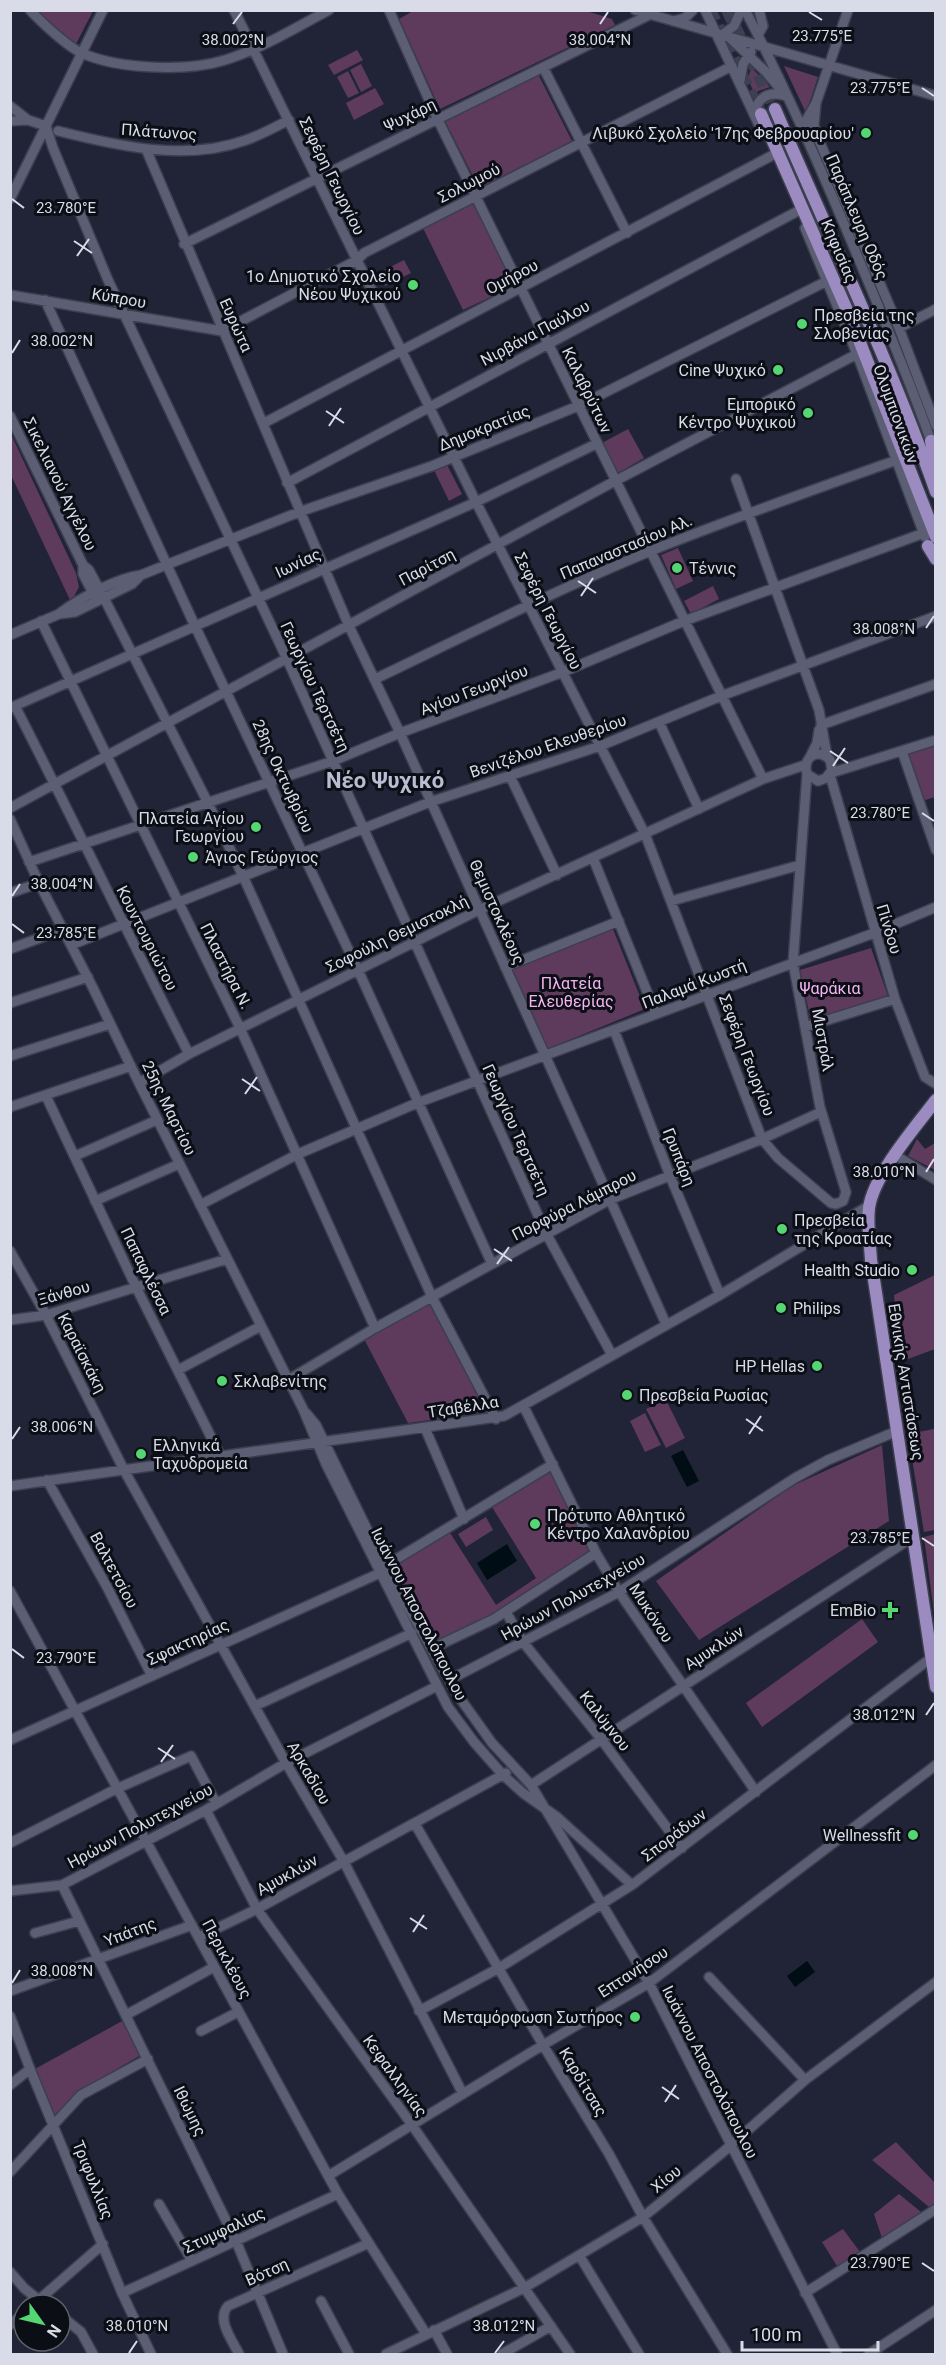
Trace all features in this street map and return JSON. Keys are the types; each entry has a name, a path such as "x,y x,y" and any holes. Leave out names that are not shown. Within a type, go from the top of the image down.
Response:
{"main road":[{"name":"Κηφισίας","path":"775,109 914,429 936,492"},
{"name":"Κηφισίας","path":"759,116 845,306 936,559"},
{"path":"931,441 936,469"},
{"name":"Εθνικής Αντιστάσεως","path":"936,1100 895,1155 875,1189 869,1208 870,1260 913,1537 931,1626 931,1658 936,1687"}],"street":[{"path":"30,10 82,54 145,66 173,68 199,67 226,60 253,49 329,10"},
{"path":"10,199 103,10"},
{"name":"Σεφέρη Γεωργίου","path":"234,10 476,502 645,834 762,1139 778,1158 831,1203 836,1204 843,1201"},
{"name":"Καλαβρύτων","path":"389,10 437,118 763,779"},
{"path":"635,10 936,96"},
{"path":"670,21 680,20 693,10"},
{"name":"Ολυμπιονικών","path":"705,10 723,36 732,66 759,116 773,155 857,354 929,539 936,567"},
{"path":"723,36 734,26 743,10"},
{"name":"Παράπλευρη Οδός","path":"743,10 758,35 808,141 891,336 931,441"},
{"path":"758,35 763,26 759,10"},
{"path":"808,141 806,124 816,103 848,10"},
{"name":"Ψυχάρη","path":"184,244 649,15"},
{"path":"723,36 766,72 788,99"},
{"path":"740,83 740,72 748,55 762,47"},
{"name":"Σολωμού","path":"222,331 357,260 364,253 732,66"},
{"path":"543,67 627,233"},
{"path":"759,116 756,108 761,99 774,93 788,99"},
{"path":"816,103 814,125 818,138 899,328 936,426"},
{"path":"10,106 28,120"},
{"path":"10,120 28,120 46,126"},
{"name":"Πλάτωνος","path":"58,131 146,149 202,151 246,141 289,120"},
{"name":"Γεωργίου Τερτσέτη","path":"46,126 53,148 124,314 287,659 546,1233 612,1354"},
{"name":"Ευρώτα","path":"146,149 184,244 264,423 299,512"},
{"name":"Ομήρου","path":"264,423 402,353 773,155"},
{"name":"Νιρβάνα Παύλου","path":"287,483 798,211"},
{"name":"Δημοκρατίας","path":"10,635 59,614 71,604 99,596 128,577 141,575 299,512 454,457 578,406 827,281"},
{"name":"Κύπρου","path":"10,295 222,331"},
{"name":"28ης Οκτωβρίου","path":"45,300 166,564 358,970 492,1264"},
{"path":"899,328 936,309"},
{"name":"Παρίτση","path":"10,808 615,481 857,354"},
{"name":"Σικελιανού Αγγέλου","path":"10,416 83,565 83,574 99,596 132,655 208,803 243,876 354,1130 432,1297 496,1419"},
{"name":"Ιωνίας","path":"13,707 476,502 596,444"},
{"name":"Παπαναστασίου Αλ.","path":"375,679 528,606 650,552 747,513 897,460"},
{"path":"736,479 819,710 827,756 832,765 830,774"},
{"name":"Θεμιστοκλέους","path":"299,512 666,1324"},
{"name":"Αγίου Γεωργίου","path":"29,862 333,761 400,733 563,672 684,621 929,539"},
{"name":"Βενιζέλου Ελευθερίου","path":"71,945 430,802 600,746 721,696 936,616"},
{"name":"Πλαστήρα Ν.","path":"41,621 240,1028 375,1328"},
{"path":"820,725 936,684"},
{"name":"Κουντουριώτου","path":"13,707 55,783 122,925 189,1054"},
{"path":"658,722 699,809"},
{"name":"Μιστράλ","path":"820,725 817,743 807,765 793,963 821,1112 844,1182 846,1192 843,1201"},
{"path":"827,756 818,754 807,765 818,781 830,774 936,740"},
{"path":"902,751 936,850"},
{"name":"Σοφούλη Θεμιστοκλή","path":"139,1083 240,1028 479,910 763,779 807,765"},
{"name":"Πίνδου","path":"830,774 874,933 895,999 925,1077 936,1084"},
{"path":"510,776 557,874"},
{"name":"25ης Μαρτίου","path":"10,819 39,883 288,1380 303,1409 316,1425 320,1441"},
{"path":"593,858 656,1014"},
{"path":"671,902 800,865"},
{"path":"10,893 39,883"},
{"name":"Παλαμά Κωστή","path":"200,1205 298,1154 417,1103 874,933 936,907"},
{"path":"505,968 619,921"},
{"path":"10,949 64,929"},
{"path":"10,1003 88,977"},
{"path":"805,1027 895,999"},
{"path":"10,1056 110,1024"},
{"name":"Γρυπάρη","path":"614,1030 670,1176 720,1295"},
{"path":"10,1107 131,1066"},
{"name":"Παπαφλέσσα","path":"46,1096 136,1287 221,1458"},
{"name":"Πορφύρα Λάμπρου","path":"288,1380 375,1328 609,1200 762,1139 821,1112"},
{"path":"75,1156 157,1120"},
{"path":"895,1155 936,1180"},
{"path":"95,1201 180,1164"},
{"name":"Τζαβέλλα","path":"10,1486 221,1458 320,1441 496,1419 524,1407 612,1354 720,1295 859,1211 869,1208"},
{"name":"Καραϊσκάκη","path":"10,1251 46,1315 124,1470"},
{"name":"Ξάνθου","path":"10,1320 46,1315 227,1259"},
{"path":"178,1370 261,1326"},
{"name":"Μυκόνου","path":"524,1407 596,1553 619,1592 756,1792"},
{"path":"425,1428 464,1520"},
{"name":"Ηρώων Πολυτεχνείου","path":"449,1680 619,1592 795,1478 828,1460 897,1431"},
{"name":"Ιωάννου Αποστολόπουλου","path":"320,1441 448,1707 503,1775 544,1809"},
{"name":"Σφακτηρίας","path":"10,1740 382,1569 553,1464"},
{"name":"Αρκαδίου","path":"124,1470 286,1763 344,1862 463,2094"},
{"name":"Βαλτετσίου","path":"47,1480 107,1587 152,1676"},
{"name":"Αμυκλών","path":"531,1785 913,1537"},
{"path":"433,1648 506,1612 596,1553"},
{"name":"Ιωάννου Αποστολόπουλου","path":"382,1569 433,1648 449,1680 487,1737 531,1785 649,1983 837,2355"},
{"name":"Περικλέους","path":"12,1595 338,2194 369,2243 447,2355"},
{"name":"Καλύμνου","path":"506,1612 523,1642 601,1739 682,1848"},
{"path":"255,1706 412,1633"},
{"name":"Σποράδων","path":"419,2012 499,1968 632,1885 931,1658"},
{"name":"Ηρώων Πολυτεχνείου","path":"10,1891 62,1885 206,1810 286,1763 437,1686"},
{"path":"10,1843 116,1789 191,1756 216,1803"},
{"name":"Επτανήσου","path":"328,2176 649,1983 936,1765"},
{"name":"Αμυκλών","path":"199,1937 257,1909 415,1824 515,1767"},
{"path":"544,1809 557,1817 632,1885"},
{"name":"Κεφαλληνίας","path":"206,1810 257,1909 412,2125 570,2355"},
{"name":"Καρδίτσας","path":"415,1824 609,2154 643,2217 726,2354"},
{"name":"Ιθώμης","path":"62,1885 236,2241 283,2355"},
{"path":"35,1933 79,1921"},
{"name":"Υπάτης","path":"10,1991 192,1925"},
{"path":"126,2015 214,1967"},
{"path":"709,1977 805,2080"},
{"name":"Χίου","path":"386,2355 524,2288 643,2217 730,2146 805,2080 936,1982"},
{"path":"201,2031 238,2012"},
{"name":"Τριφυλλίας","path":"10,2016 122,2293 151,2355"},
{"path":"10,2172 81,2095 148,2059"},
{"path":"10,2085 30,2069"},
{"name":"Στυμφαλίας","path":"122,2293 338,2194"},
{"path":"159,2204 192,2261"},
{"path":"806,2293 936,2209"},
{"name":"Βότση","path":"239,2355 222,2319 228,2306 369,2243"},
{"path":"51,2293 103,2244"},
{"path":"579,2255 639,2355"},
{"path":"10,2272 29,2293"},
{"path":"321,2301 349,2355"},
{"path":"869,2355 936,2310"},
{"path":"72,2325 81,2332 93,2355"},
{"path":"502,2355 551,2326"}],"green space":[{"path":"583,10 612,19 615,25 440,109 399,19 413,11"},
{"path":"34,11 93,11 75,46"},
{"path":"357,50 363,60 334,75 328,65"},
{"path":"361,64 372,86 361,92 350,70"},
{"path":"784,66 818,77 806,113"},
{"path":"751,67 770,87 758,91 755,95 748,79"},
{"path":"348,71 359,93 348,98 337,77"},
{"path":"538,74 572,141 479,188 445,121"},
{"path":"375,88 384,104 354,120 346,103"},
{"path":"475,202 516,285 463,310 423,228"},
{"path":"404,260 411,273 385,286 378,273"},
{"path":"628,429 644,458 618,473 602,443"},
{"path":"10,432 76,573 79,587 71,602 11,475"},
{"path":"445,461 462,494 449,501 432,466"},
{"name":"Τέννις","path":"678,548 693,581 676,589 661,555"},
{"name":"Τέννις","path":"713,586 719,599 691,614 684,601"},
{"path":"935,740 935,797 919,802 902,751"},
{"name":"Πλατεία Ελευθερίας","path":"613,929 645,1009 545,1050 512,970"},
{"name":"Ψαράκια","path":"871,948 888,996 811,1021 800,970"},
{"path":"917,1139 925,1149 935,1143 935,1170 908,1156"},
{"path":"935,1275 935,1349 900,1362 894,1295"},
{"path":"430,1301 488,1412 408,1423 363,1337"},
{"path":"666,1400 685,1438 666,1448 646,1409"},
{"path":"645,1413 661,1445 645,1452 630,1421"},
{"path":"936,1430 935,1530 924,1532 908,1434"},
{"path":"882,1445 889,1521 699,1640 656,1581 792,1486"},
{"path":"553,1464 596,1553 506,1612 433,1648 385,1566 447,1528 496,1605 536,1578 492,1507 537,1479"},
{"path":"486,1517 493,1530 466,1547 458,1534"},
{"path":"935,1534 936,1621 924,1537"},
{"path":"862,1619 878,1642 762,1727 746,1703"},
{"path":"124,2020 141,2055 76,2093 54,2118 33,2070"},
{"path":"896,2142 935,2183 935,2203 929,2207 872,2160"},
{"path":"899,2194 921,2212 882,2238 874,2214"},
{"path":"843,2229 860,2252 837,2266 822,2242"}],"shaded area":[{"path":"683,1450 699,1481 687,1487 671,1456"},
{"path":"507,1544 517,1561 487,1580 477,1563"},
{"path":"807,1961 815,1972 795,1987 787,1976"}],"tunnel":[{"path":"710,10 761,114"},
{"path":"727,10 775,109"}],"place":[{"name":"Λιβυκό Σχολείο '17ης Φεβρουαρίου'","path":"866,133"},
{"name":"1ο Δημοτικό Σχολείο Νέου Ψυχικού","path":"413,285"},
{"name":"Πρεσβεία της Σλοβενίας","path":"802,324"},
{"name":"Cine Ψυχικό","path":"778,370"},
{"name":"Εμπορικό Κέντρο Ψυχικού","path":"808,413"},
{"name":"Τέννις","path":"677,568"},
{"name":"Πλατεία Αγίου Γεωργίου","path":"256,827"},
{"name":"Άγιος Γεώργιος","path":"193,857"},
{"name":"Πρεσβεία της Κροατίας","path":"782,1229"},
{"name":"Health Studio","path":"912,1270"},
{"name":"Philips","path":"781,1308"},
{"name":"HP Hellas","path":"817,1366"},
{"name":"Σκλαβενίτης","path":"222,1381"},
{"name":"Πρεσβεία Ρωσίας","path":"627,1395"},
{"name":"Ελληνικά Ταχυδρομεία","path":"141,1454"},
{"name":"Πρότυπο Αθλητικό Κέντρο Χαλανδρίου","path":"535,1524"},
{"name":"EmBio","path":"890,1610"},
{"name":"Wellnessfit","path":"913,1835"},
{"name":"Μεταμόρφωση Σωτήρος","path":"635,2017"}],"district":[{"name":"Νέο Ψυχικό","path":"385,780"}]}
